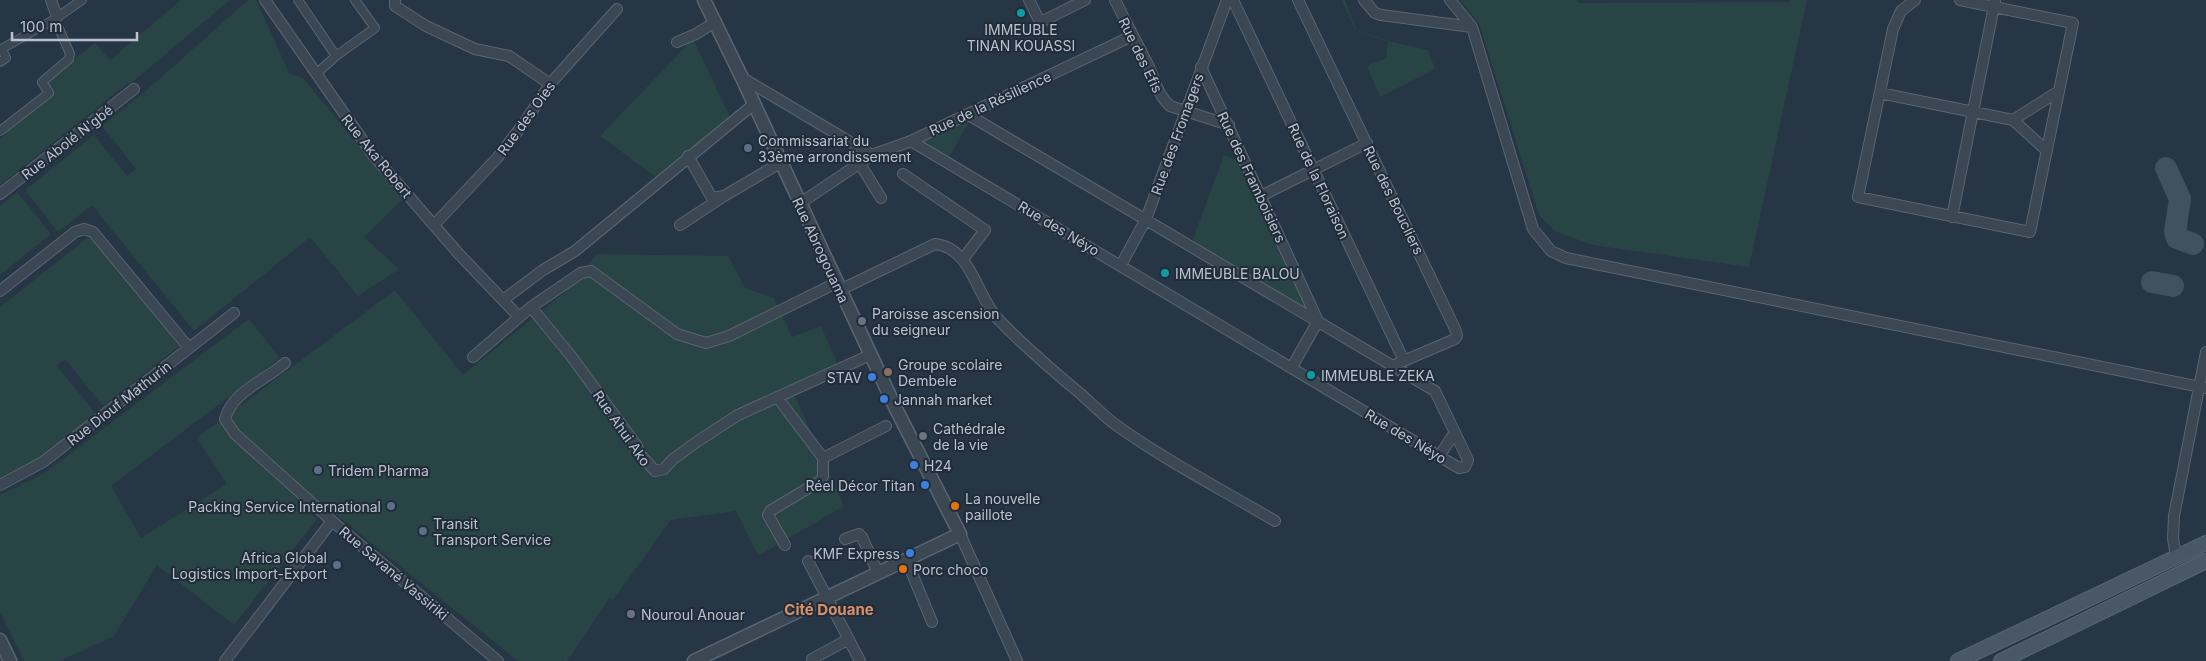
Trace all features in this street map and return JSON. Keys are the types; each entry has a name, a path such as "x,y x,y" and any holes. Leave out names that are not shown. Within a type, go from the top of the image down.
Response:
{"main road":[{"path":"1958,661 2206,543"},
{"path":"2001,661 2206,561"}],"street":[{"path":"0,132 49,93 42,82 69,59 70,54 56,18 52,0"},
{"path":"0,62 6,58 1,48 56,18 82,0"},
{"name":"Rue Aka Robert","path":"265,0 373,155 434,225 519,317"},
{"path":"298,0 336,56"},
{"path":"316,74 336,56 375,28 355,0"},
{"path":"395,0 395,6 426,26 475,49 508,56 550,84"},
{"name":"Rue Abrogouama","path":"704,0 870,355 960,534 1016,661"},
{"path":"1029,0 1038,18 1043,21 1085,0"},
{"name":"Rue des Efis","path":"1115,0 1150,70 1159,94 1170,106 1229,125"},
{"name":"Rue des Fromagers","path":"1121,265 1146,219 1227,0"},
{"name":"Rue de la Floraison","path":"1233,0 1404,361"},
{"name":"Rue des Boucliers","path":"1298,0 1456,331 1455,339 1392,366"},
{"path":"1364,0 1375,13 1381,15 1472,27"},
{"path":"1450,0 1472,27 1533,229 1551,252 1566,258 2203,387"},
{"path":"1915,0 1901,11 1893,28 1858,197 2030,232 2073,23 1994,3 1960,0"},
{"path":"1952,217 1994,3"},
{"name":"Rue des Oies","path":"434,225 498,157 550,84 617,9"},
{"path":"677,42 696,34 714,22"},
{"name":"Rue de la Résilience","path":"799,204 872,155 911,141 1132,36"},
{"name":"Rue des Framboisiers","path":"1201,67 1318,322"},
{"path":"741,77 872,155"},
{"name":"Rue Abolé N'gbé","path":"0,194 134,89"},
{"path":"2012,120 2059,91"},
{"path":"1880,93 2012,120 2047,151"},
{"path":"503,300 543,270 575,251 688,156 754,104"},
{"name":"Rue des Néyo","path":"911,141 1459,468 1465,467 1468,460 1435,391 967,114"},
{"path":"1261,196 1367,144"},
{"path":"688,156 712,198 724,196"},
{"path":"680,225 780,163"},
{"path":"860,164 881,198"},
{"path":"903,174 985,230 963,259"},
{"path":"0,291 74,232 84,229 94,232 189,348"},
{"path":"473,357 531,307 582,273 591,271 677,334 706,343 729,336 935,244 946,245 963,259 988,306 998,319 1046,366 1115,424 1141,442 1276,521"},
{"name":"Rue Ahui Ako","path":"531,307 571,356 637,446 639,453 655,472 664,469 672,460 698,441 738,415 870,355"},
{"name":"Rue Diouf Mathurin","path":"0,485 43,462 234,314"},
{"path":"1292,367 1318,322"},
{"path":"2176,557 2174,516 2203,387 2206,352"},
{"path":"284,363 270,376 235,399 228,408 225,419 235,434 332,521"},
{"path":"777,397 823,458 823,476 820,481 770,511 768,515 785,545"},
{"path":"823,458 886,426"},
{"path":"1440,455 1455,432"},
{"name":"Rue Savané Vassiriki","path":"225,661 332,521 498,661"},
{"path":"694,661 960,534"},
{"path":"845,539 860,535 878,572"},
{"path":"906,560 932,622"},
{"path":"808,561 860,661"},
{"path":"0,640 10,661"},
{"path":"812,659 849,640"}],"green space":[{"path":"181,0 230,0 130,84 128,83 0,185 0,139 5,135 3,132 52,93 44,83 95,43 110,60"},
{"path":"248,0 256,0 289,73 303,78 403,199 364,237 399,269 358,296 310,237 194,331 92,205 58,232 25,190 94,135 127,176 136,169 102,126 148,89"},
{"path":"1342,0 1345,0 1356,30 1388,41 1428,50 1435,69 1380,97 1367,66 1386,58 1388,42 1355,30"},
{"path":"1460,0 1576,0 1579,3 1788,2 1791,0 1807,0 1749,267 1592,245 1555,231 1539,215 1479,23"},
{"path":"693,39 730,117 657,178 600,136"},
{"path":"965,120 969,122 949,157 923,141"},
{"path":"1224,155 1240,161 1313,315 1192,242"},
{"path":"17,192 51,234 0,275 0,206"},
{"path":"90,236 181,345 103,406 65,359 57,366 95,413 38,460 0,478 0,307"},
{"path":"597,254 728,256 745,288 774,298 792,337 821,326 837,363 792,389 844,506 758,556 736,511 671,520 613,600 609,598 567,661 518,661 308,492 298,504 317,519 234,625 157,565 114,636 60,661 24,661 0,612 0,495 43,474 249,319 280,358 111,486 141,538 227,484 197,438 395,290 463,375 565,292"}],"taxiway":[{"path":"2166,168 2180,199 2175,232 2177,238 2193,244"},
{"path":"2152,282 2173,286"}],"place":[{"name":"IMMEUBLE TINAN KOUASSI","path":"1021,13"},
{"name":"Commissariat du 33ème arrondissement","path":"748,148"},
{"name":"IMMEUBLE BALOU","path":"1165,273"},
{"name":"Paroisse ascension du seigneur","path":"862,321"},
{"name":"Groupe scolaire Dembele","path":"888,372"},
{"name":"IMMEUBLE ZEKA","path":"1311,375"},
{"name":"STAV","path":"872,377"},
{"name":"Jannah market","path":"884,399"},
{"name":"Cathédrale de la vie","path":"923,436"},
{"name":"H24","path":"914,465"},
{"name":"Tridem Pharma","path":"318,470"},
{"name":"Réel Décor Titan","path":"925,485"},
{"name":"Packing Service International","path":"391,506"},
{"name":"La nouvelle paillote","path":"955,506"},
{"name":"Transit Transport Service","path":"423,531"},
{"name":"KMF Express","path":"910,553"},
{"name":"Africa Global Logistics Import-Export","path":"337,565"},
{"name":"Porc choco","path":"903,569"},
{"name":"Nouroul Anouar","path":"631,614"}],"district":[{"name":"Cité Douane","path":"829,609"}]}
